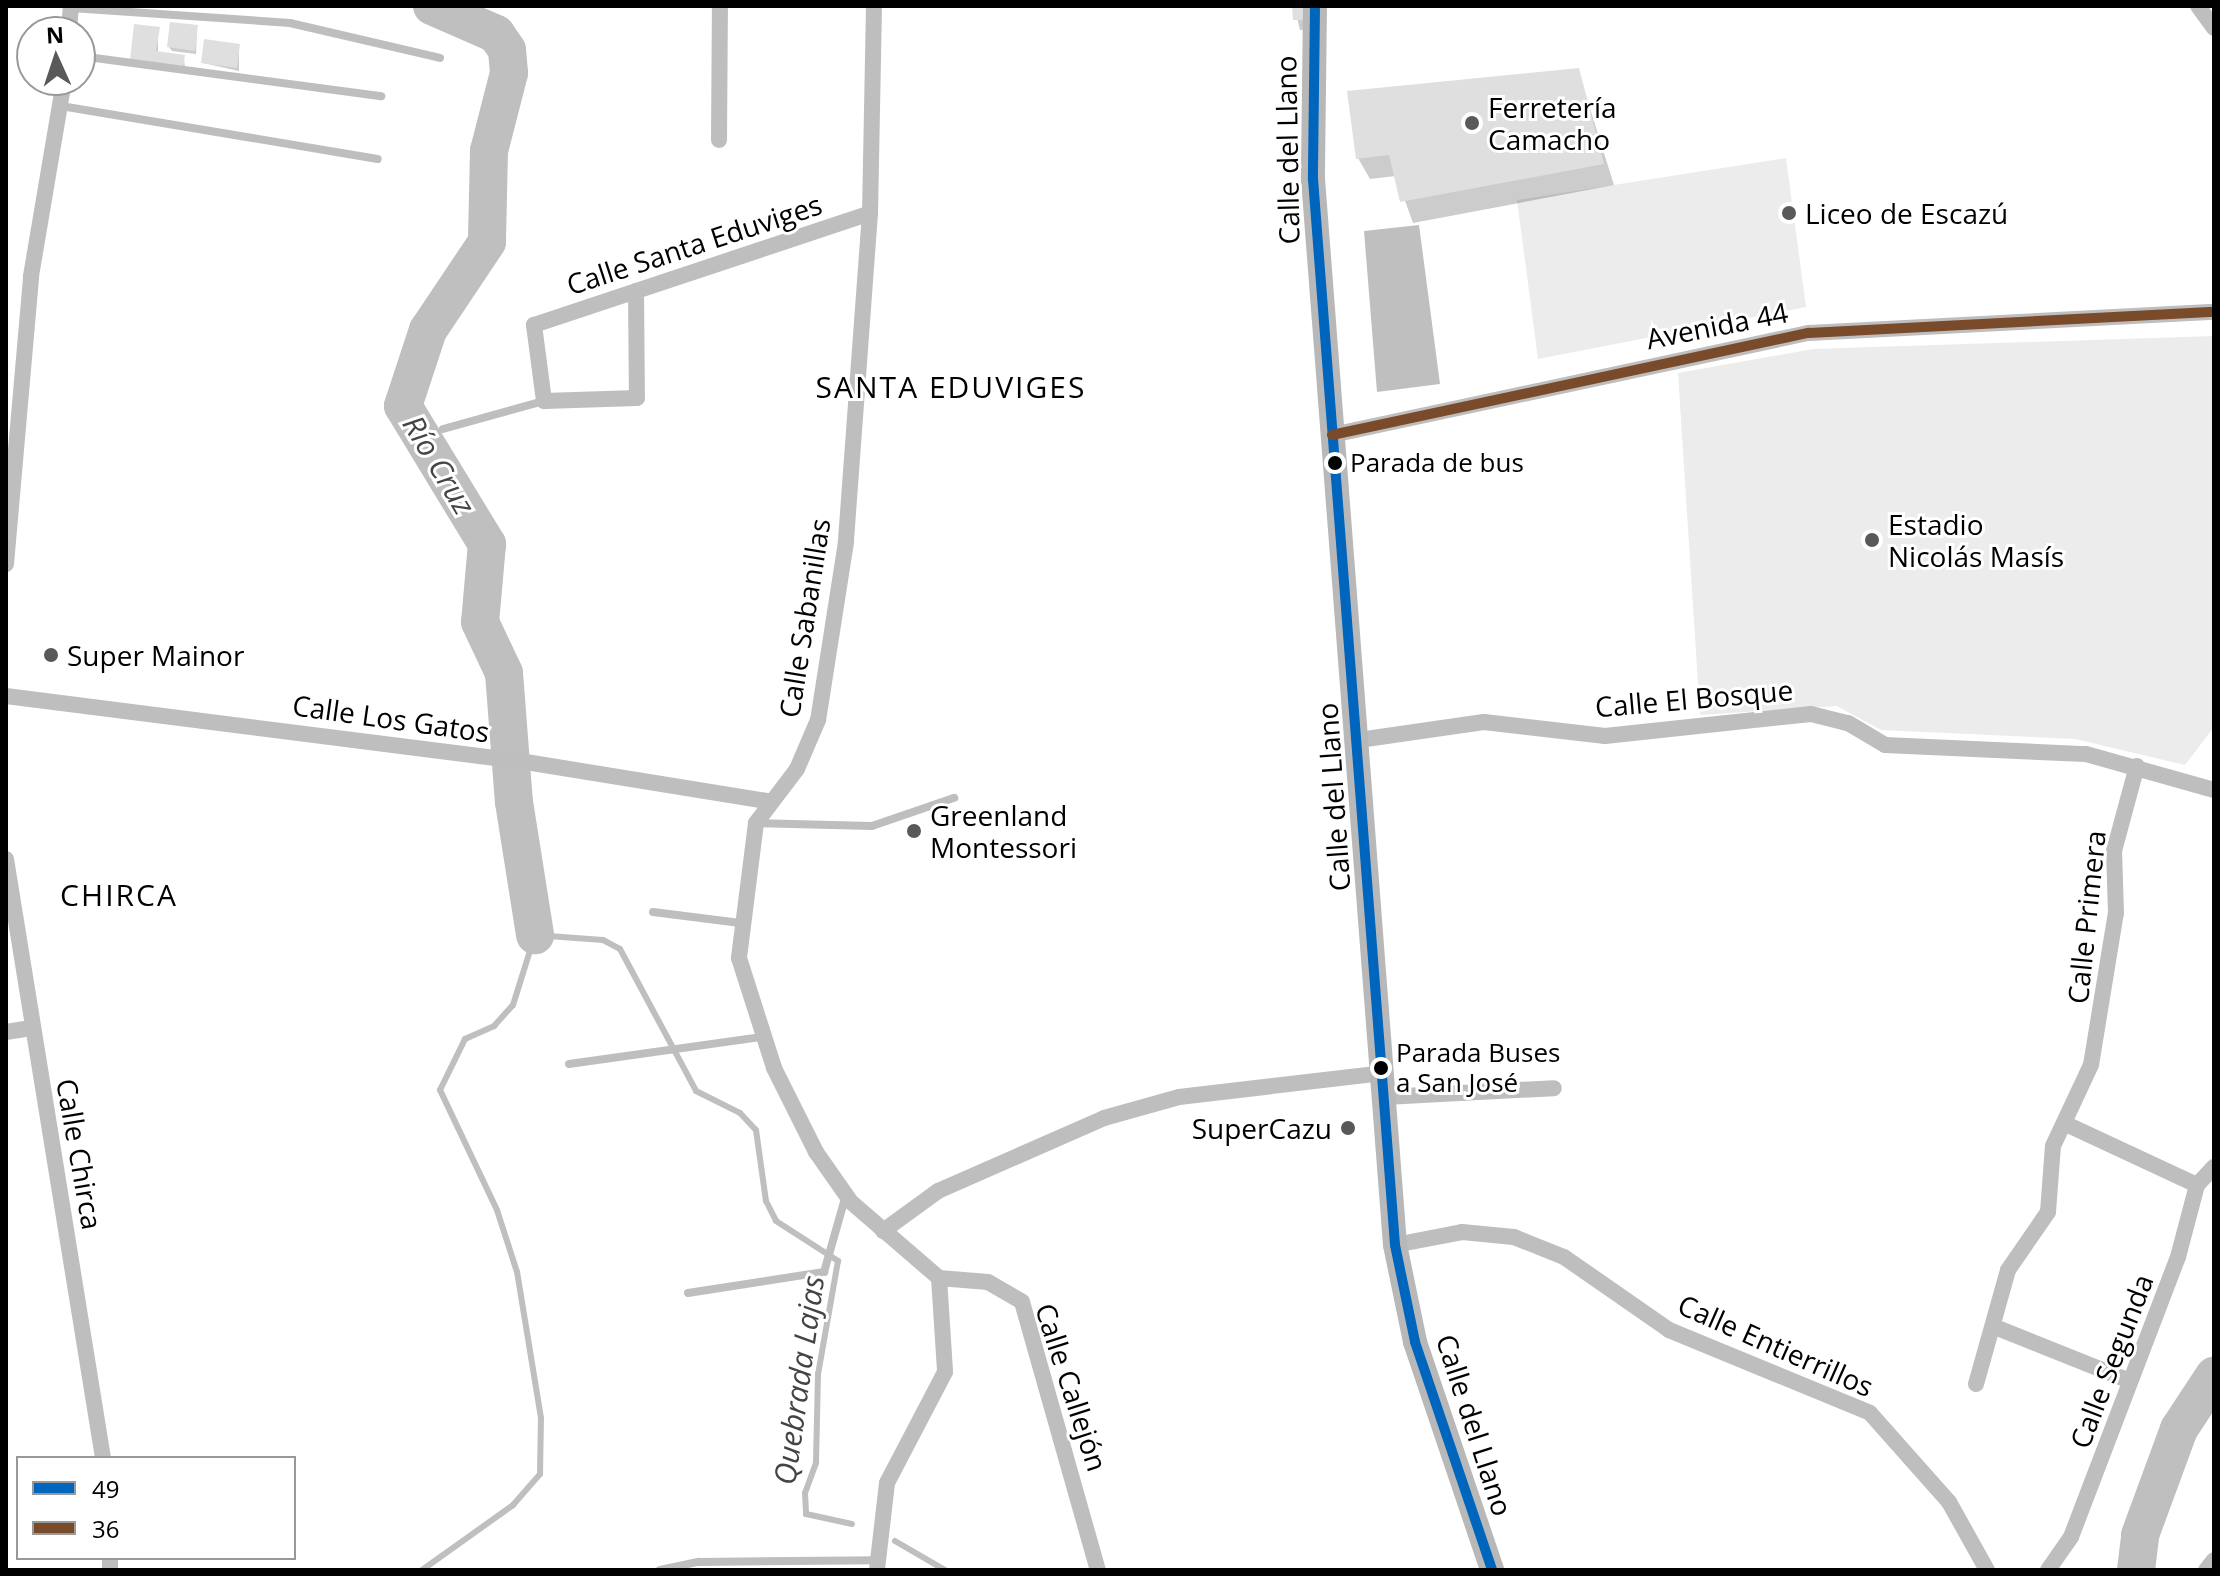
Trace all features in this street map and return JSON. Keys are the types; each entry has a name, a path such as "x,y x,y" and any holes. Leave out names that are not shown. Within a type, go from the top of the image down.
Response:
{"main road":[{"name":"Calle del Llano","path":"1315,6 1313,179 1359,740 1395,1245 1444,1438 1492,1570"}],"street":[{"path":"719,140 720,6"},
{"name":"Calle Sabanillas","path":"874,6 870,213 846,542 818,720 797,769 768,801 756,823 740,923 739,958 762,1037 816,1152 846,1195 939,1278"},
{"path":"2198,6 2214,28"},
{"path":"6,564 31,276 62,96"},
{"name":"Calle Santa Eduviges","path":"544,401 534,325 870,213"},
{"path":"544,401 637,398 636,291"},
{"name":"Avenida 44","path":"1332,435 1809,333 2214,312"},
{"name":"Calle Los Gatos","path":"6,696 526,762 768,801"},
{"name":"Calle El Bosque","path":"1359,740 1484,722 1605,736 1811,714 1848,723 1885,745 2040,749 2137,766 2214,790"},
{"name":"Calle Primera","path":"1976,1384 1995,1327 2008,1270 2048,1212 2053,1146 2066,1124 2101,1023 2116,913 2114,851 2137,766"},
{"name":"Calle Chirca","path":"6,859 30,1028 103,1456"},
{"path":"6,1032 30,1028"},
{"path":"883,1231 938,1191 1104,1118 1179,1097 1384,1085 1554,1088"},
{"path":"2066,1124 2197,1185"},
{"name":"Calle Segunda","path":"2048,1570 2071,1537 2130,1381 2197,1185 2214,1167"},
{"name":"Calle Entierrillos","path":"1395,1245 1462,1232 1514,1237 1564,1257 1669,1330 1870,1413 1949,1502 1987,1570"},
{"path":"878,1565 887,1483 945,1372 939,1278"},
{"name":"Calle Callejón","path":"939,1278 988,1282 1022,1302 1098,1570"},
{"path":"1995,1327 2130,1381"},
{"path":"2206,1570 2214,1560"}],"lane":[{"path":"71,7 290,23 440,58"},
{"path":"96,58 381,96"},
{"path":"61,106 378,159"},
{"path":"443,429 544,401"},
{"path":"756,823 872,826 954,798"},
{"path":"653,912 740,923"},
{"path":"569,1064 762,1037"},
{"path":"688,1293 824,1272 846,1195"},
{"path":"660,1570 699,1562 878,1565"}],"shaded area":[{"path":"1786,158 1806,307 1538,359 1517,200"},
{"path":"1419,225 1440,384 1377,392 1364,231"},
{"name":"Estadio Nicolás Masís","path":"2214,336 2214,727 2185,765 2075,739 1881,730 1837,706 1700,715 1678,373 1813,349"}],"building":[{"path":"1292,6 1308,6 1309,20 1293,20"},
{"path":"170,22 198,25 195,51 167,47"},
{"path":"134,24 160,27 156,51 185,55 183,67 130,60"},
{"path":"204,39 240,44 237,68 201,63"},
{"name":"Ferretería Camacho","path":"1579,68 1604,164 1400,202 1389,155 1356,159 1347,91"}],"waterway":[{"name":"Río Cruz","path":"432,6 496,34 507,50 509,73 489,151 487,242 428,330 403,406 487,544 480,622 504,673 514,802 535,935"},
{"name":"Quebrada Lajas","path":"422,1570 513,1505 540,1474 541,1418 517,1272 497,1210 440,1090 465,1039 494,1026 513,1005 535,935 603,940 620,949 696,1091 740,1113 756,1130 766,1201 776,1221 838,1261 818,1374 816,1463 805,1493 806,1514 852,1524"},
{"path":"2136,1570 2140,1535 2179,1429 2214,1376"},
{"name":"Quebrada Lajas","path":"895,1541 945,1570"}],"transit line":[{"name":"49","path":"1315,6 1313,179 1395,1245 1415,1342 1492,1570"},
{"name":"36","path":"1332,435 1809,333 2214,312"}],"place":[{"name":"Ferretería Camacho","path":"1472,123"},
{"name":"Liceo de Escazú","path":"1789,213"},
{"name":"Parada de bus","path":"1335,463"},
{"name":"Estadio Nicolás Masís","path":"1872,540"},
{"name":"Super Mainor","path":"51,655"},
{"name":"Greenland Montessori","path":"914,831"},
{"name":"Parada Buses a San José","path":"1381,1068"},
{"name":"SuperCazu","path":"1348,1128"}],"district":[{"name":"SANTA EDUVIGES","path":"951,387"},
{"name":"CHIRCA","path":"119,895"}]}
